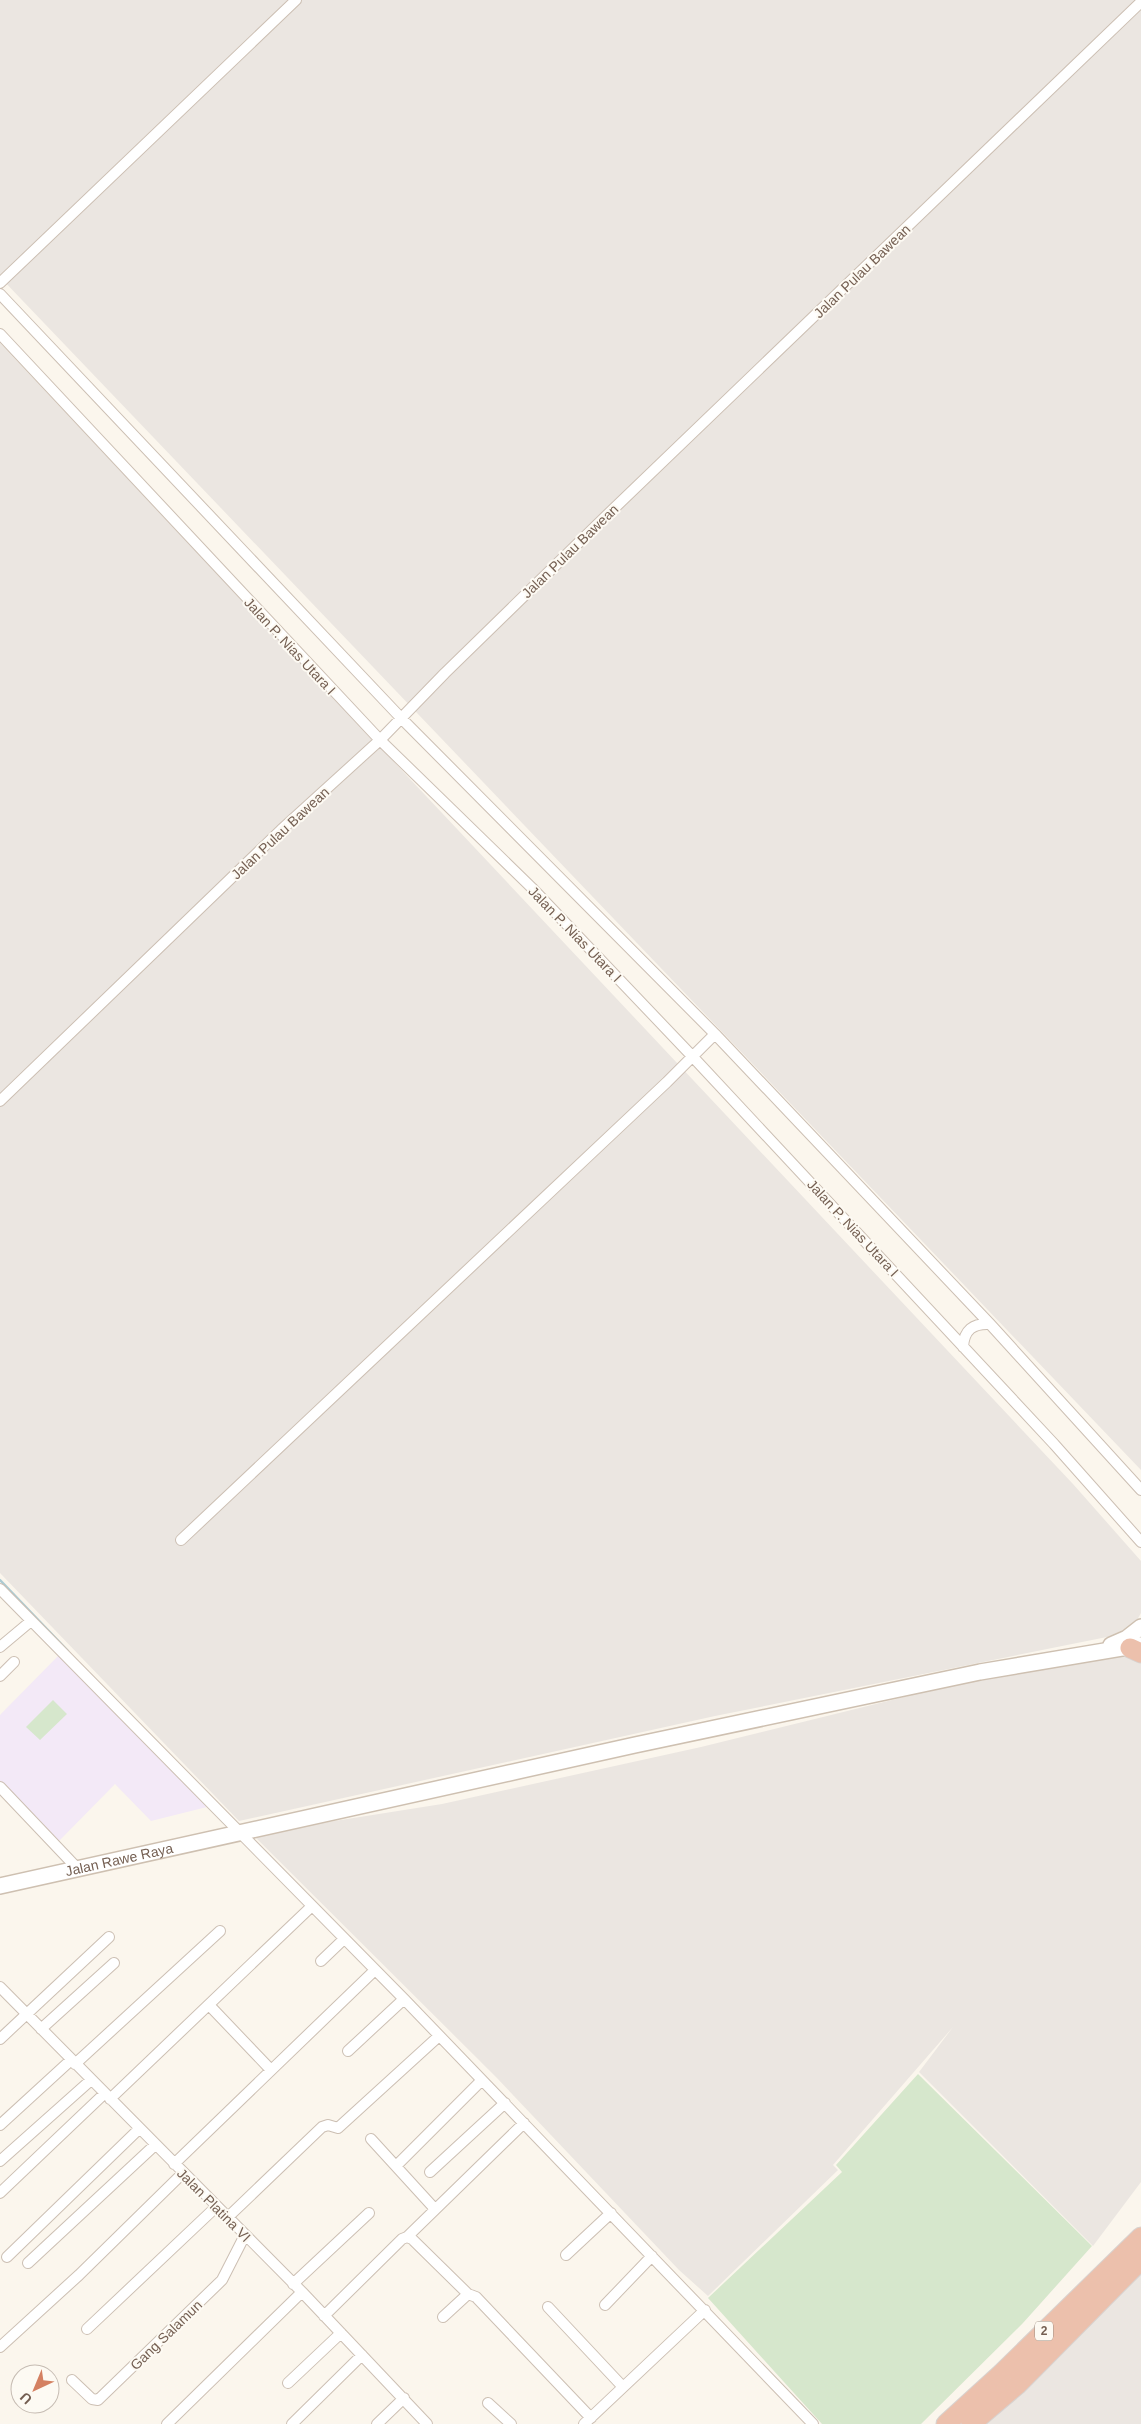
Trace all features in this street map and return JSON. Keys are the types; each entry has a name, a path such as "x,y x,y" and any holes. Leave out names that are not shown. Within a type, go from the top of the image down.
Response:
{"highway":[{"path":"1093,2282 1141,2223"},
{"name":"2","path":"946,2424 1002,2373 1141,2237"},
{"name":"2","path":"971,2424 1017,2385 1141,2260"}],"street":[{"path":"0,283 296,0"},
{"name":"Jalan Pulau Bawean","path":"0,1101 281,830 402,719 445,673 604,518 1141,2"},
{"name":"Jalan P. Nias Utara I","path":"0,294 402,719 715,1034 990,1324 1141,1490"},
{"name":"Jalan P. Nias Utara I","path":"0,334 380,740 532,888 692,1056 1054,1444 1141,1542"},
{"path":"181,1540 653,1096 715,1034"},
{"path":"963,1347 964,1336 969,1328 979,1323 990,1324"},
{"path":"0,1589 247,1830 312,1906 505,2103 813,2424"},
{"path":"0,1647 31,1621"},
{"path":"1096,1651 1127,1638 1141,1627"},
{"path":"1096,1651 1137,1648"},
{"name":"Jalan Rawe Raya","path":"0,1886 247,1830 980,1672 1096,1651"},
{"path":"0,1676 14,1662"},
{"path":"1,1791 77,1868"},
{"path":"0,2193 209,2005 312,1906"},
{"path":"0,2124 73,2062 220,1931"},
{"path":"0,2039 28,2015 109,1937"},
{"path":"321,1961 344,1939"},
{"path":"41,2029 114,1963"},
{"path":"174,2164 375,1970"},
{"name":"Jalan Platina VI","path":"0,1987 302,2292 427,2424"},
{"path":"348,2051 404,1999"},
{"path":"209,2005 271,2070"},
{"path":"227,2218 322,2127 328,2125 338,2128 439,2036"},
{"path":"0,2162 91,2080"},
{"path":"396,2166 482,2080"},
{"path":"430,2172 505,2103"},
{"path":"324,2316 524,2123"},
{"path":"7,2257 139,2129"},
{"path":"371,2139 434,2208"},
{"path":"28,2263 155,2145"},
{"path":"0,2346 79,2275 183,2173"},
{"path":"87,2329 216,2207"},
{"path":"293,2284 369,2213"},
{"path":"566,2255 611,2213"},
{"name":"Gang Salamun","path":"72,2380 92,2399 98,2400 222,2280 245,2235"},
{"path":"407,2237 412,2239 468,2294 476,2297 588,2421 705,2310"},
{"path":"605,2305 652,2256"},
{"path":"167,2424 302,2292"},
{"path":"442,2318 468,2294"},
{"path":"548,2307 623,2387"},
{"path":"288,2383 341,2333"},
{"path":"292,2424 362,2355"},
{"path":"377,2424 404,2398"},
{"path":"488,2403 511,2424"}],"shaded area":[{"path":"0,0 1141,0 1141,1470 0,277"},
{"path":"0,343 1073,1484 1141,1561 1141,1613 1134,1625 1107,1637 715,1716 239,1821 0,1573"},
{"path":"1116,1645 1136,1655 1141,1662 1141,2182 1093,2246 919,2072 953,2027 833,2165 838,2170 708,2296 679,2270 496,2077 252,1834 442,1804 701,1747"},
{"path":"61,1653 207,1807 151,1821 115,1784 59,1841 0,1781 0,1715"},
{"path":"1141,2274 1141,2424 985,2424 1024,2390"}],"green space":[{"path":"53,1700 67,1714 40,1740 26,1727"},
{"path":"918,2074 1092,2246 1023,2323 921,2424 822,2424 708,2298 842,2172 836,2165"}],"waterway":[{"path":"0,1580 68,1651"}]}
